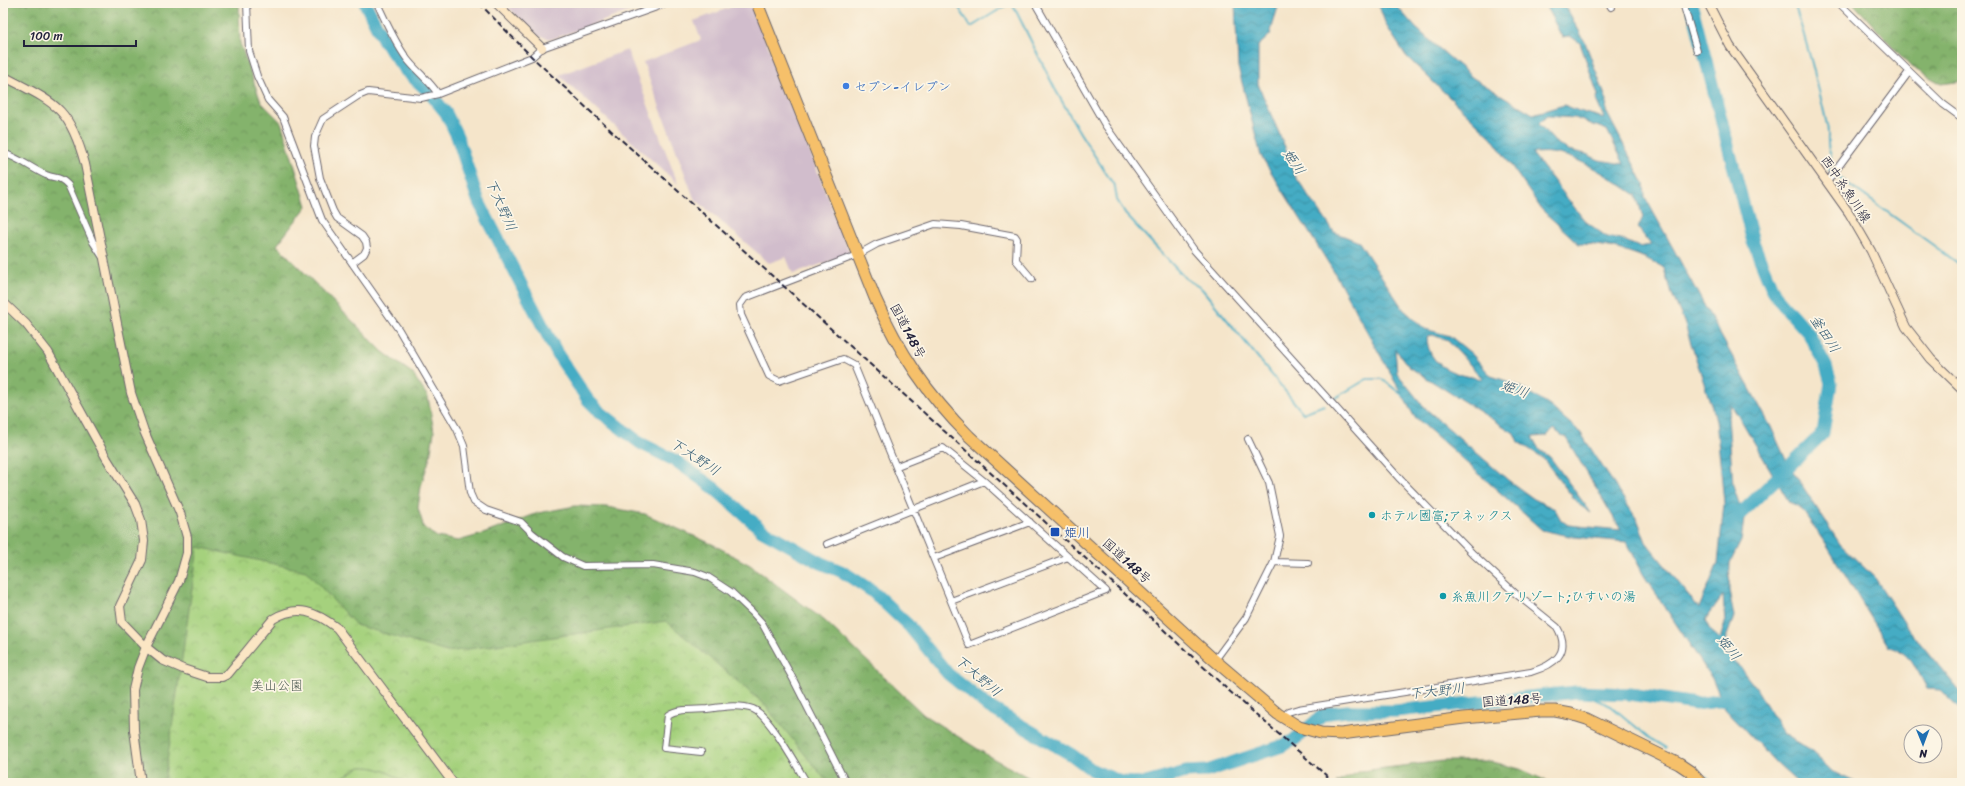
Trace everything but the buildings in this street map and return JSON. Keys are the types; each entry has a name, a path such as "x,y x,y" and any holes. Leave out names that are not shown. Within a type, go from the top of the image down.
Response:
{"highway":[{"name":"国道148号","path":"758,3 857,255 889,329 920,380 949,416 1215,660 1284,719 1313,732 1341,734 1464,718 1555,711 1587,719 1686,768 1701,783"}],"street":[{"path":"247,3 249,51 256,76 268,100 283,118 322,220 399,330 457,430 464,446 470,493 474,502 486,510 521,522 532,533 562,557 583,566 653,565 695,572 708,577 731,592 762,623 792,677 846,783"},
{"path":"377,3 394,38 408,60 430,82 438,94"},
{"path":"496,3 542,48"},
{"path":"352,263 364,254 367,248 366,242 362,236 338,218 333,211 320,178 314,146 318,128 323,119 358,96 368,92 421,98 438,94 532,57 542,48 668,3"},
{"path":"1035,3 1105,125 1194,250 1400,479 1473,554 1516,594 1556,627 1560,633 1562,642 1559,657 1546,668 1531,672 1298,709 1288,712 1284,719"},
{"path":"1683,3 1697,51"},
{"name":"西中糸魚川線","path":"1708,3 1730,46 1849,213 1868,244 1906,327 1931,359 1962,389"},
{"path":"1839,3 1943,104 1962,118"},
{"path":"1827,182 1909,72"},
{"path":"3,76 51,102 70,122 76,135 85,164 131,393 144,432 180,513 187,536 187,553 179,581 146,647 138,668 133,690 134,730 141,783"},
{"path":"3,153 14,156 46,175 63,179 68,185 93,242 104,258"},
{"path":"897,466 943,448 984,481 1106,591 969,645 934,558 912,509 897,466 854,365 843,359 779,381 769,376 741,315 740,305 745,298 857,255 877,244 935,224 961,226 1015,236 1017,239 1016,260 1032,279"},
{"path":"3,302 26,324 48,352 107,459 135,504 141,520 144,541 142,560 120,606 122,622 146,647 162,660 183,669 207,676 222,677 228,674 274,619 282,614 292,612 310,612 325,619 337,628 453,783"},
{"path":"1215,660 1246,618 1274,562 1280,536 1271,492 1248,439"},
{"path":"827,544 984,481"},
{"path":"934,558 1030,522"},
{"path":"951,601 1068,556"},
{"path":"1274,562 1308,563"},
{"path":"700,752 664,748 668,715 679,711 724,707 746,707 754,709 761,714 776,732 808,783"}],"shaded area":[{"path":"504,3 653,3 552,39 538,36"},
{"path":"742,3 751,3 850,254 793,274 786,257 769,263 694,198 643,62 701,40 694,21"},
{"path":"627,50 678,184 559,75"}],"green space":[{"path":"3,3 239,3 240,43 261,102 281,122 307,206 277,245 383,352 412,373 428,397 434,432 430,457 421,486 418,508 424,528 437,537 458,541 483,534 538,513 575,506 607,507 645,514 714,545 750,565 825,621 924,715 992,758 1039,783 3,783"},
{"path":"1853,3 1962,3 1962,81 1942,84 1911,67"},
{"name":"美山公園","path":"198,547 306,571 356,625 447,652 666,621 763,703 828,783 164,783"},
{"path":"1443,761 1489,761 1520,769 1551,783 1336,783 1361,771"},
{"path":"360,767 379,769 406,783 333,783"}],"water":[{"path":"1235,3 1279,3 1270,35 1258,46 1258,84 1288,154 1293,173 1334,232 1359,242 1403,309 1425,329 1450,336 1472,354 1491,376 1516,384 1550,406 1580,432 1638,521 1646,542 1699,608 1718,563 1724,503 1716,420 1684,322 1669,287 1664,268 1645,258 1623,250 1590,244 1579,244 1542,210 1492,138 1406,56 1386,25 1379,6 1366,3 1394,3 1416,28 1473,78 1533,114 1564,105 1604,118 1596,100 1598,95 1580,43 1570,36 1562,37 1544,3 1564,3 1585,42 1607,101 1606,111 1644,184 1645,197 1771,427 1787,462 1840,544 1875,578 1907,627 1962,694 1962,712 1940,690 1927,689 1917,669 1908,657 1896,649 1889,647 1827,546 1800,507 1789,502 1731,405 1728,417 1733,485 1744,519 1741,541 1730,563 1729,590 1734,617 1723,646 1756,688 1784,734 1811,751 1833,772 1857,783 1798,783 1777,764 1725,709 1713,680 1643,574 1627,542 1574,537 1542,530 1414,416 1334,272 1261,156 1238,67","holes":["1547,116 1575,118 1607,130 1624,164 1599,160 1586,154 1568,150 1555,142 1539,124","1532,153 1551,153 1573,158 1595,169 1636,195 1643,217 1638,228 1651,245 1639,247 1621,239 1607,237 1585,221","1433,335 1448,341 1483,379 1453,372 1438,363 1432,356 1428,347 1427,336","1395,349 1409,367 1514,433 1518,442 1542,457 1578,504 1591,513 1550,457 1539,449 1532,437 1547,436 1553,429 1566,438 1621,530 1568,525 1561,520 1555,509 1534,499 1508,480 1424,407 1397,373","1723,595 1725,623 1720,639 1710,630 1705,620"]}],"waterway":[{"name":"下大野川","path":"365,3 384,41 405,70 428,91 446,113 457,136 478,200 558,355 588,400 599,411 640,443 676,461 714,488 762,530 821,563 843,572 872,591 909,626 948,674 989,707 1072,755 1092,770 1122,782 1137,783"},
{"path":"956,3 971,27 1010,3"},
{"path":"1012,3 1055,89 1080,133 1115,187 1117,200 1127,216 1185,278 1202,289 1303,413 1324,405"},
{"name":"釜田川","path":"1691,3 1753,242 1778,299 1809,334 1826,366 1831,383 1823,433 1733,521 1732,527"},
{"path":"1794,3 1812,64 1827,125 1828,148 1831,155 1829,170 1962,266"},
{"path":"1335,398 1367,379 1382,379 1406,398"},
{"name":"下大野川","path":"1146,783 1186,772 1207,771 1282,746 1294,740 1322,716 1329,713 1348,711 1395,711 1576,692 1630,694 1696,704 1739,698"},
{"path":"1578,692 1611,706 1648,737 1666,748"},
{"path":"1706,776 1713,783"}],"railway":[{"path":"479,3 532,57 606,126 1135,603 1227,689 1328,777"}],"place":[{"name":"セブン-イレブン","path":"846,86"},
{"name":"ホテル國富;アネックス","path":"1372,515"},
{"name":"姫川","path":"1055,532"},
{"name":"糸魚川クアリゾート;ひすいの湯","path":"1443,596"}]}
